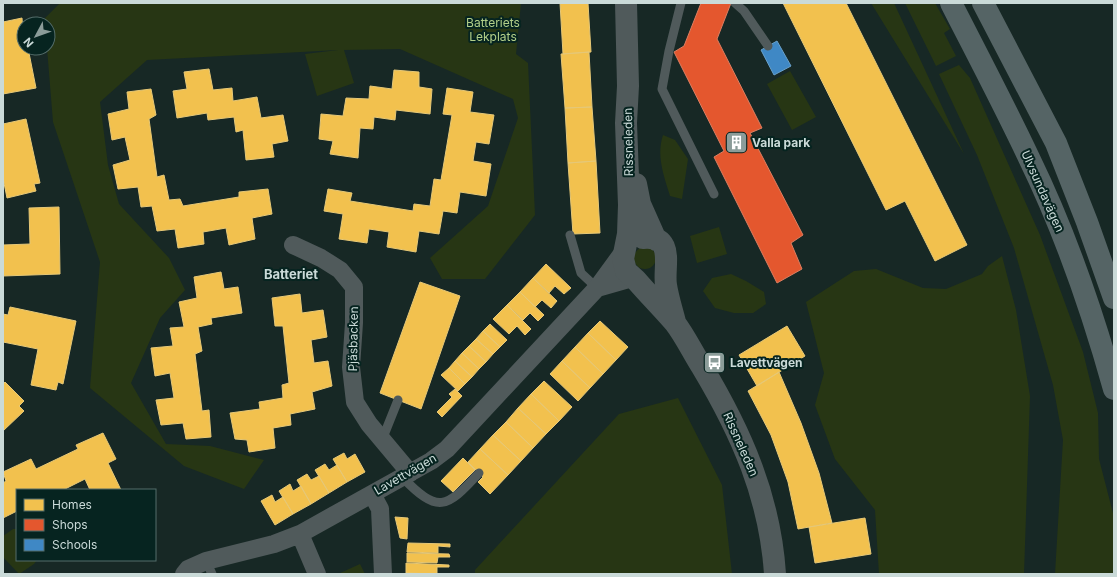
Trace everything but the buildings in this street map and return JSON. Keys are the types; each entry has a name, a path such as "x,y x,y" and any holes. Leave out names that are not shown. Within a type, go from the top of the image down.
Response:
{"main road":[{"name":"Ulvsundavägen","path":"951,3 1030,158 1062,234 1097,329 1114,388"},
{"path":"984,3 1056,143 1087,222 1114,298"}],"street":[{"name":"Rissneleden","path":"626,3 628,86 626,123 629,205 626,249 623,259 624,266 634,279 676,324 715,389 749,456 763,499 773,547 775,574"},
{"name":"Rissneleden","path":"628,86 633,123 636,190 640,204 656,240 665,249 668,257 666,284 676,324"},
{"path":"626,249 632,241 639,238 649,237 656,240"},
{"name":"Pjäsbacken","path":"292,245 321,258 340,270 354,288 354,323 351,367 355,402 368,424 382,440 406,475"},
{"name":"Lavettvägen","path":"184,574 188,569 209,567 300,534 406,475 446,449 597,288 626,249"},
{"path":"597,288 634,279 646,282 653,280 660,276 667,266"},
{"path":"372,494 380,509 383,574"},
{"path":"300,534 317,574"}],"lane":[{"path":"681,3 669,51 662,89 714,194"},
{"path":"735,3 744,11 768,46"},
{"path":"570,234 581,273 597,288"},
{"path":"382,440 398,400"},
{"path":"406,475 424,498 442,503 459,495 480,473"}],"green space":[{"name":"Batteriets Lekplats","path":"60,3 521,3 516,54 528,63 535,215 485,279 442,279 430,258 488,206 518,118 513,99 400,49 344,50 354,83 317,96 305,54 338,50 147,60 100,102 108,165 119,204 169,258 185,290 160,318 131,383 166,444 210,446 264,460 244,489 184,466 90,388 100,262 53,122 48,56 56,56 56,16 47,16"},
{"path":"871,3 894,3 964,154"},
{"path":"905,3 935,3 950,29 944,33 956,56 936,66"},
{"path":"959,65 970,78 1040,235 1083,352 1098,413 1099,459 1114,517 1114,574 1055,574 1063,440 1053,385 1014,248 977,155 939,74"},
{"path":"790,71 816,117 792,130 767,84"},
{"path":"663,135 675,140 688,159 682,199 670,196 665,181 660,151"},
{"path":"719,227 727,254 697,263 690,236"},
{"path":"645,247 653,250 656,258 653,266 645,269 637,266 634,258 637,250"},
{"path":"1002,256 1016,310 1030,396 1024,574 879,574 875,510 835,459 815,405 824,373 806,302 854,271 876,269 923,288 946,289 982,274 988,266"},
{"path":"731,274 764,292 766,304 753,313 734,313 715,308 703,291 712,278"},
{"path":"678,398 722,485 732,574 475,574 475,570 619,414"},
{"path":"13,529 16,529 16,561 36,561 34,564 19,574 3,557 3,536"},
{"path":"360,564 365,574 338,574"}],"place":[{"name":"Valla park","path":"737,142"},
{"name":"Lavettvägen","path":"714,362"}],"district":[{"name":"Batteriet","path":"291,274"}]}
